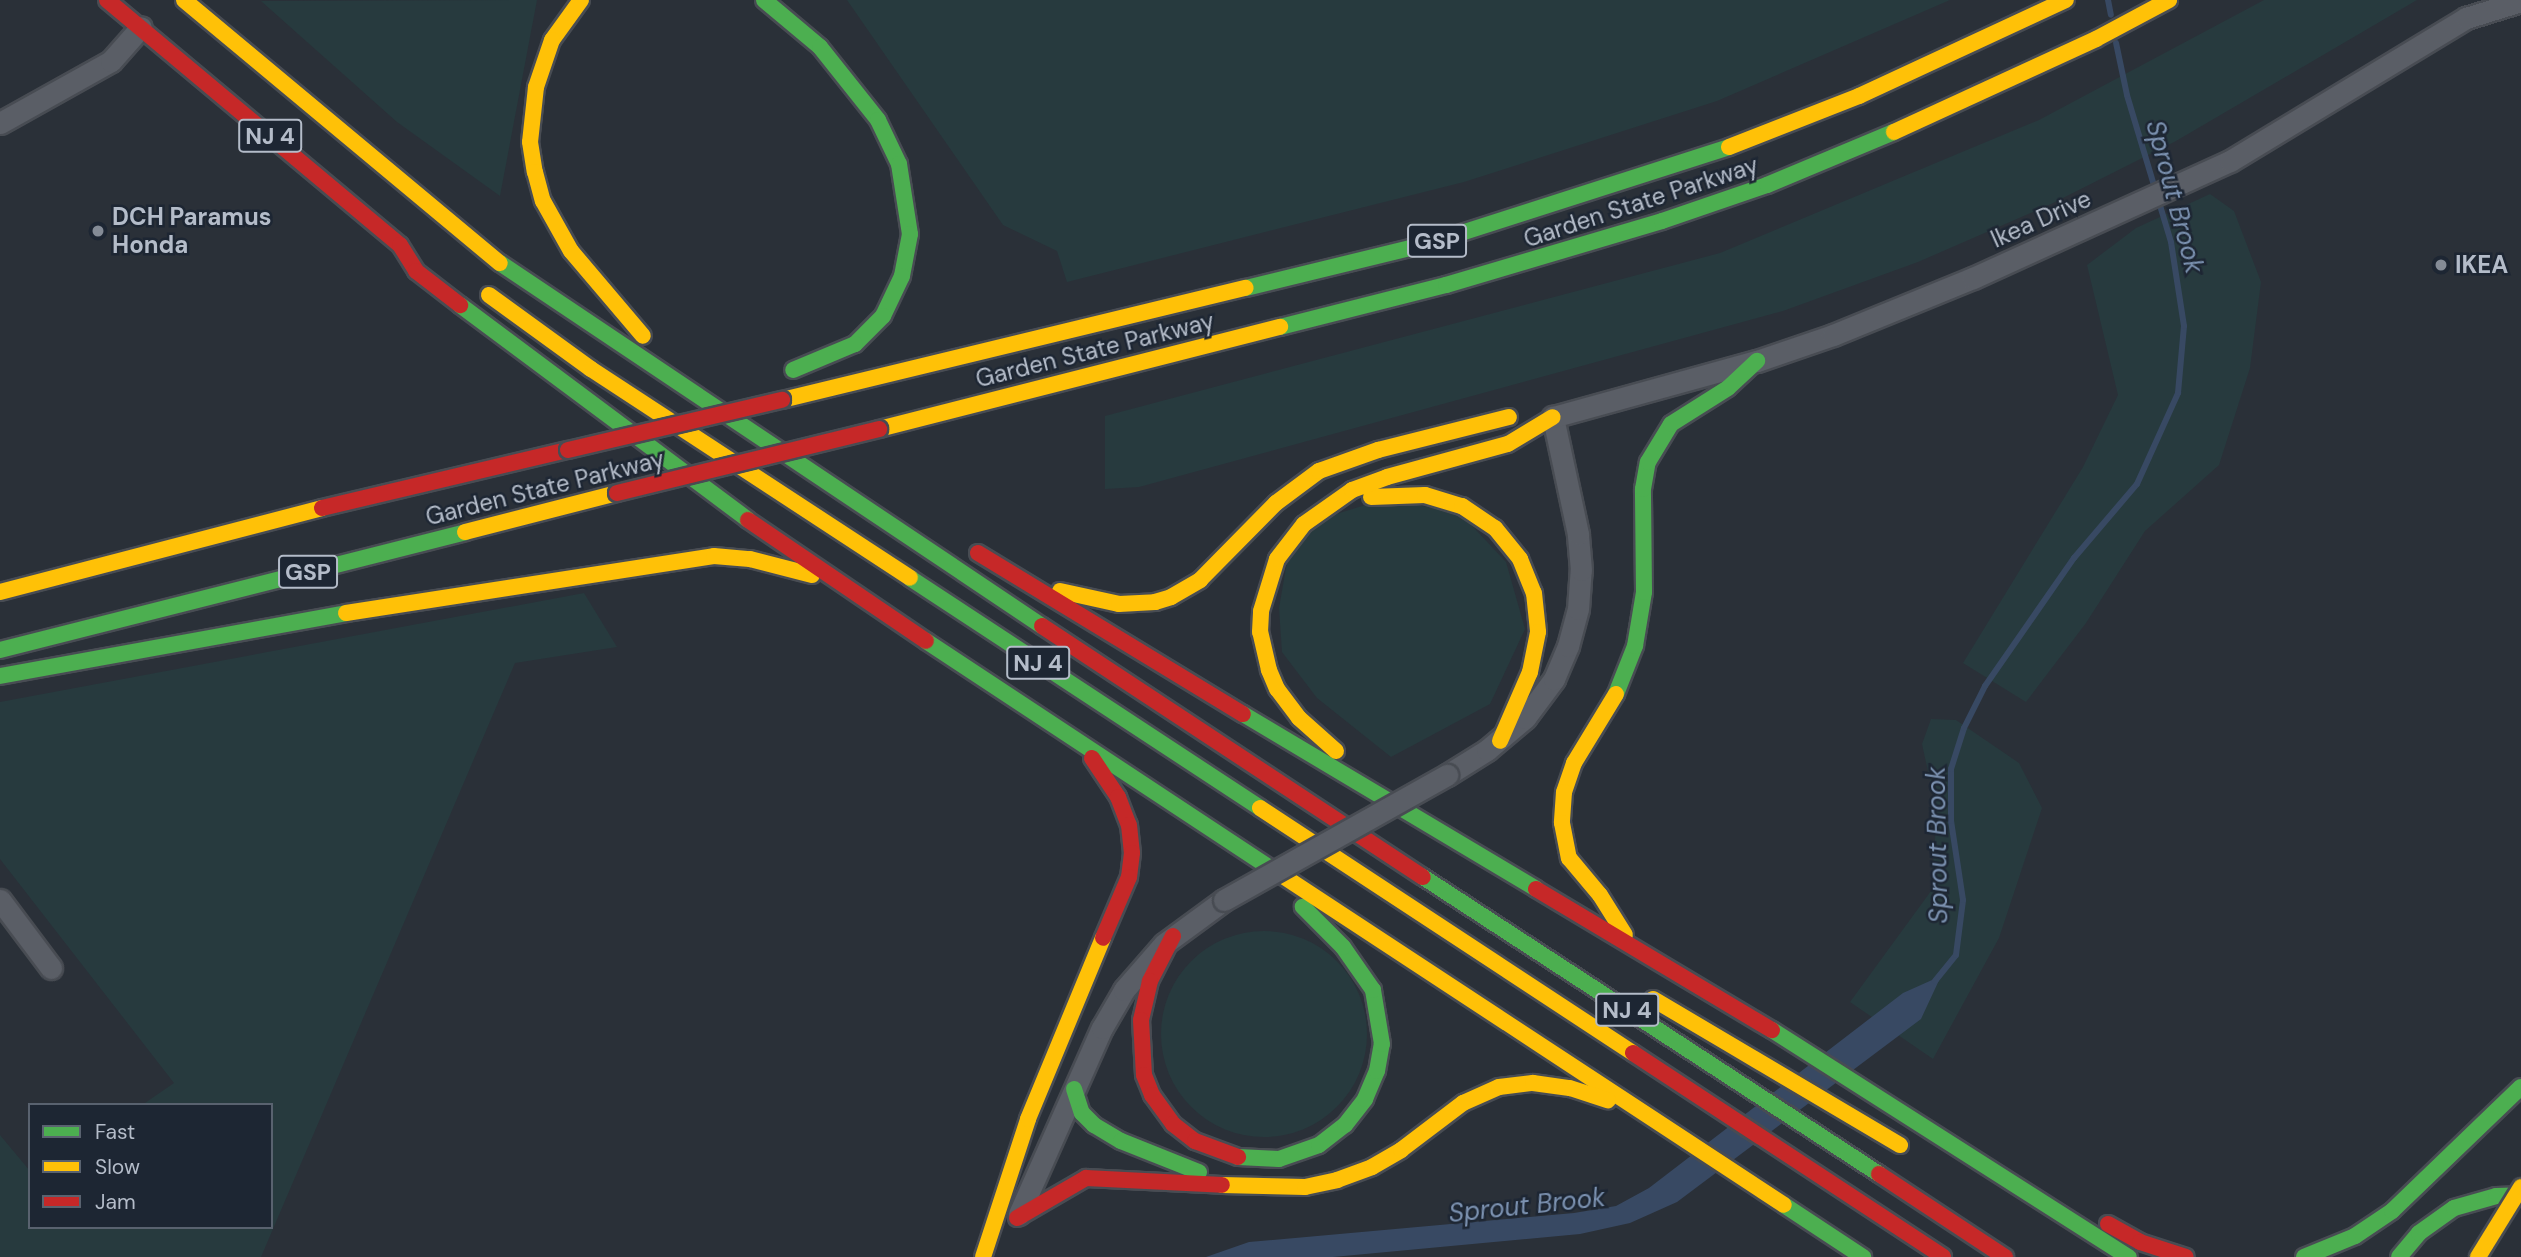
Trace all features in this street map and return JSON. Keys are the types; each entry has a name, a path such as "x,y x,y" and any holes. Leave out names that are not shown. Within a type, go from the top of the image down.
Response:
{"highway":[{"name":"NJ 4","path":"107,0 400,245 419,250"},
{"name":"NJ 4","path":"184,0 512,273 680,388 2005,1257"},
{"path":"581,0 552,40 536,87 530,132 535,172 543,201 571,251 648,340 597,306"},
{"path":"735,403 855,344 883,316 902,276 910,234 899,164 878,120 861,95 820,47 764,0"},
{"name":"Garden State Parkway","path":"0,592 373,495 568,450 735,403 782,400 1430,243 1644,177 1787,125 1945,58 2066,0"},
{"name":"Garden State Parkway","path":"0,650 1446,285 1650,225 1768,185 1878,140 2096,39 2169,0"},
{"path":"441,213 513,252"},
{"path":"400,245 416,271 466,310 665,461 832,580 1863,1257"},
{"name":"NJ 4","path":"472,284 591,369 1943,1257"},
{"path":"1630,943 1600,895 1569,858 1562,823 1564,792 1574,763 1617,692 1635,646 1644,592 1643,489 1648,462 1671,424 1728,388 1757,361"},
{"path":"735,403 768,418"},
{"path":"1020,580 1110,603 1138,604 1163,599 1200,580 1276,503 1318,471 1357,456 1504,417 1553,417"},
{"path":"1427,825 1299,718 1277,689 1269,670 1260,632 1269,577 1288,543 1319,512 1368,483 1508,444 1553,417"},
{"path":"790,432 836,462"},
{"path":"1319,512 1369,497 1425,495 1462,506 1495,528 1509,544 1520,559 1534,593 1538,632 1530,672 1500,741"},
{"path":"962,543 1427,825 1757,1020 1900,1114 2129,1257"},
{"path":"0,676 305,619 714,556 750,559 832,580"},
{"path":"983,1257 1028,1119 1129,877 1132,853 1129,825 1118,797 1082,745"},
{"path":"1173,936 1145,998 1140,1050 1144,1075 1152,1095 1172,1124 1195,1141 1215,1151 1258,1160 1279,1159 1318,1145 1345,1125 1365,1099 1380,1058 1382,1029 1373,990 1343,947 1247,851"},
{"path":"1549,957 1594,970"},
{"path":"1642,993 1738,1046 1910,1151"},
{"path":"1017,1218 1086,1178 1305,1187 1337,1180 1372,1167 1401,1150 1463,1103 1499,1087 1533,1083 1570,1088 1640,1110"},
{"path":"2304,1257 2356,1236 2392,1211 2521,1087"},
{"path":"1074,1089 1082,1113 1094,1125 1121,1141 1226,1184"},
{"path":"1951,1145 2140,1242 2186,1257"},
{"path":"2478,1257 2521,1187"},
{"path":"2399,1257 2419,1233 2454,1208 2485,1198 2521,1195"}],"street":[{"name":"Ikea Drive","path":"1553,417 1757,361 1908,305 2117,213 2256,147 2466,18 2521,1"},
{"path":"0,123 111,61 141,27"},
{"path":"992,1257 1017,1218 1074,1089 1124,990 1138,971 1173,936 1224,900 1447,775 1500,741 1525,718 1554,679 1568,646 1578,609 1581,569 1578,534 1553,417"},
{"path":"0,900 51,968"}],"green space":[{"path":"537,0 500,196 397,122 261,1"},
{"path":"847,0 1950,0 1717,101 1464,182 1067,282 1057,251 1003,225"},
{"path":"2264,0 2417,0 2176,141 2051,204 1918,262 1783,311 1139,487 1105,489 1105,416 1720,253 2039,120"},
{"path":"2210,194 2234,211 2261,282 2250,368 2219,465 2145,531 2086,623 2026,702 1963,663 2083,467 2118,395 2087,265 2136,228"},
{"path":"1385,499 1460,513 1506,562 1525,629 1490,704 1391,757 1317,698 1282,652 1279,608 1287,562 1320,519"},
{"path":"584,593 617,647 515,663 273,1229 273,1103 145,1103 174,1083 0,859 0,702"},
{"path":"1931,719 1956,720 2019,763 2042,808 1999,938 1933,1059 1850,1002 1931,891 1937,813 1922,744"},
{"path":"1264,931 1303,939 1321,948 1337,961 1350,977 1359,995 1367,1034 1359,1073 1350,1091 1337,1107 1321,1120 1303,1129 1264,1137 1225,1129 1207,1120 1191,1107 1178,1091 1169,1073 1161,1034 1169,995 1178,977 1191,961 1207,948 1225,939"},
{"path":"0,1135 28,1169 28,1229 273,1229 261,1257 0,1257"}],"water":[{"path":"1941,976 1921,1019 1677,1202 1630,1223 1580,1234 1333,1257 1206,1257 1249,1242 1574,1213 1616,1206 1649,1188 1903,993"}],"waterway":[{"name":"Sprout Brook","path":"2108,0 2111,15"},
{"name":"Sprout Brook","path":"1935,981 1956,955 1963,900 1951,821 1951,769 1964,728 1985,686 2074,558 2137,484 2178,393 2184,326 2171,242 2127,95 2116,43"}],"traffic: fast":[{"path":"764,0 820,47 878,120 899,164 910,234 902,276 883,316 855,344 793,370"},
{"path":"1280,327 1446,285 1662,221 1767,185 1894,132"},
{"path":"1246,288 1430,243 1729,147"},
{"path":"500,263 1042,626"},
{"path":"460,305 748,520"},
{"path":"1616,694 1635,646 1644,592 1643,489 1648,462 1671,424 1728,388 1757,361"},
{"path":"0,650 465,532"},
{"path":"910,578 1260,808"},
{"path":"0,676 346,613"},
{"path":"926,641 1283,876"},
{"path":"1243,714 1536,889"},
{"path":"1423,877 1879,1174"},
{"path":"1238,1157 1279,1159 1319,1145 1345,1125 1365,1099 1377,1071 1382,1044 1373,990 1343,947 1303,907"},
{"path":"1772,1030 2129,1257"},
{"path":"2304,1257 2355,1236 2392,1211 2521,1087"},
{"path":"1074,1089 1082,1113 1094,1125 1121,1141 1199,1172"},
{"path":"2399,1257 2419,1233 2454,1208 2496,1196 2521,1195"},
{"path":"1784,1205 1863,1257"}],"traffic: slow":[{"path":"184,0 500,263"},
{"path":"581,0 552,40 536,87 530,142 535,172 543,201 571,251 643,336"},
{"path":"1729,147 1859,96 2066,0"},
{"path":"1894,132 2096,39 2169,0"},
{"path":"782,400 1246,288"},
{"path":"489,295 591,369 910,578"},
{"path":"879,429 1280,327"},
{"path":"1060,591 1119,604 1155,602 1171,597 1200,580 1276,503 1319,471 1378,450 1509,417"},
{"path":"1336,751 1299,718 1277,689 1269,670 1260,632 1261,611 1277,559 1304,524 1352,490 1387,477 1508,444 1553,417"},
{"path":"465,532 617,493"},
{"path":"1371,497 1425,495 1462,506 1495,528 1520,559 1534,593 1538,632 1530,672 1500,741"},
{"path":"0,592 322,508"},
{"path":"346,613 714,556 750,559 812,575"},
{"path":"1616,694 1574,763 1564,792 1562,823 1569,858 1600,895 1625,935"},
{"path":"1260,808 1633,1053"},
{"path":"1283,876 1784,1205"},
{"path":"983,1257 1028,1119 1103,938"},
{"path":"1653,999 1900,1145"},
{"path":"1222,1185 1305,1187 1337,1180 1372,1167 1401,1150 1463,1103 1499,1087 1533,1083 1570,1088 1608,1100"},
{"path":"2478,1257 2521,1187"}],"traffic: jam":[{"path":"107,0 400,245 416,271 460,305"},
{"path":"568,450 782,400"},
{"path":"617,493 879,429"},
{"path":"322,508 568,450"},
{"path":"748,520 926,641"},
{"path":"978,553 1243,714"},
{"path":"1042,626 1423,877"},
{"path":"1092,758 1118,797 1129,825 1132,853 1129,877 1103,938"},
{"path":"1536,889 1772,1030"},
{"path":"1173,936 1150,981 1141,1020 1144,1075 1152,1095 1173,1124 1195,1141 1238,1157"},
{"path":"1633,1053 1943,1257"},
{"path":"1879,1174 2005,1257"},
{"path":"1017,1218 1086,1178 1222,1185"},
{"path":"2108,1224 2140,1242 2186,1257"}],"place":[{"name":"DCH Paramus Honda","path":"98,231"},
{"name":"IKEA","path":"2441,265"}]}
